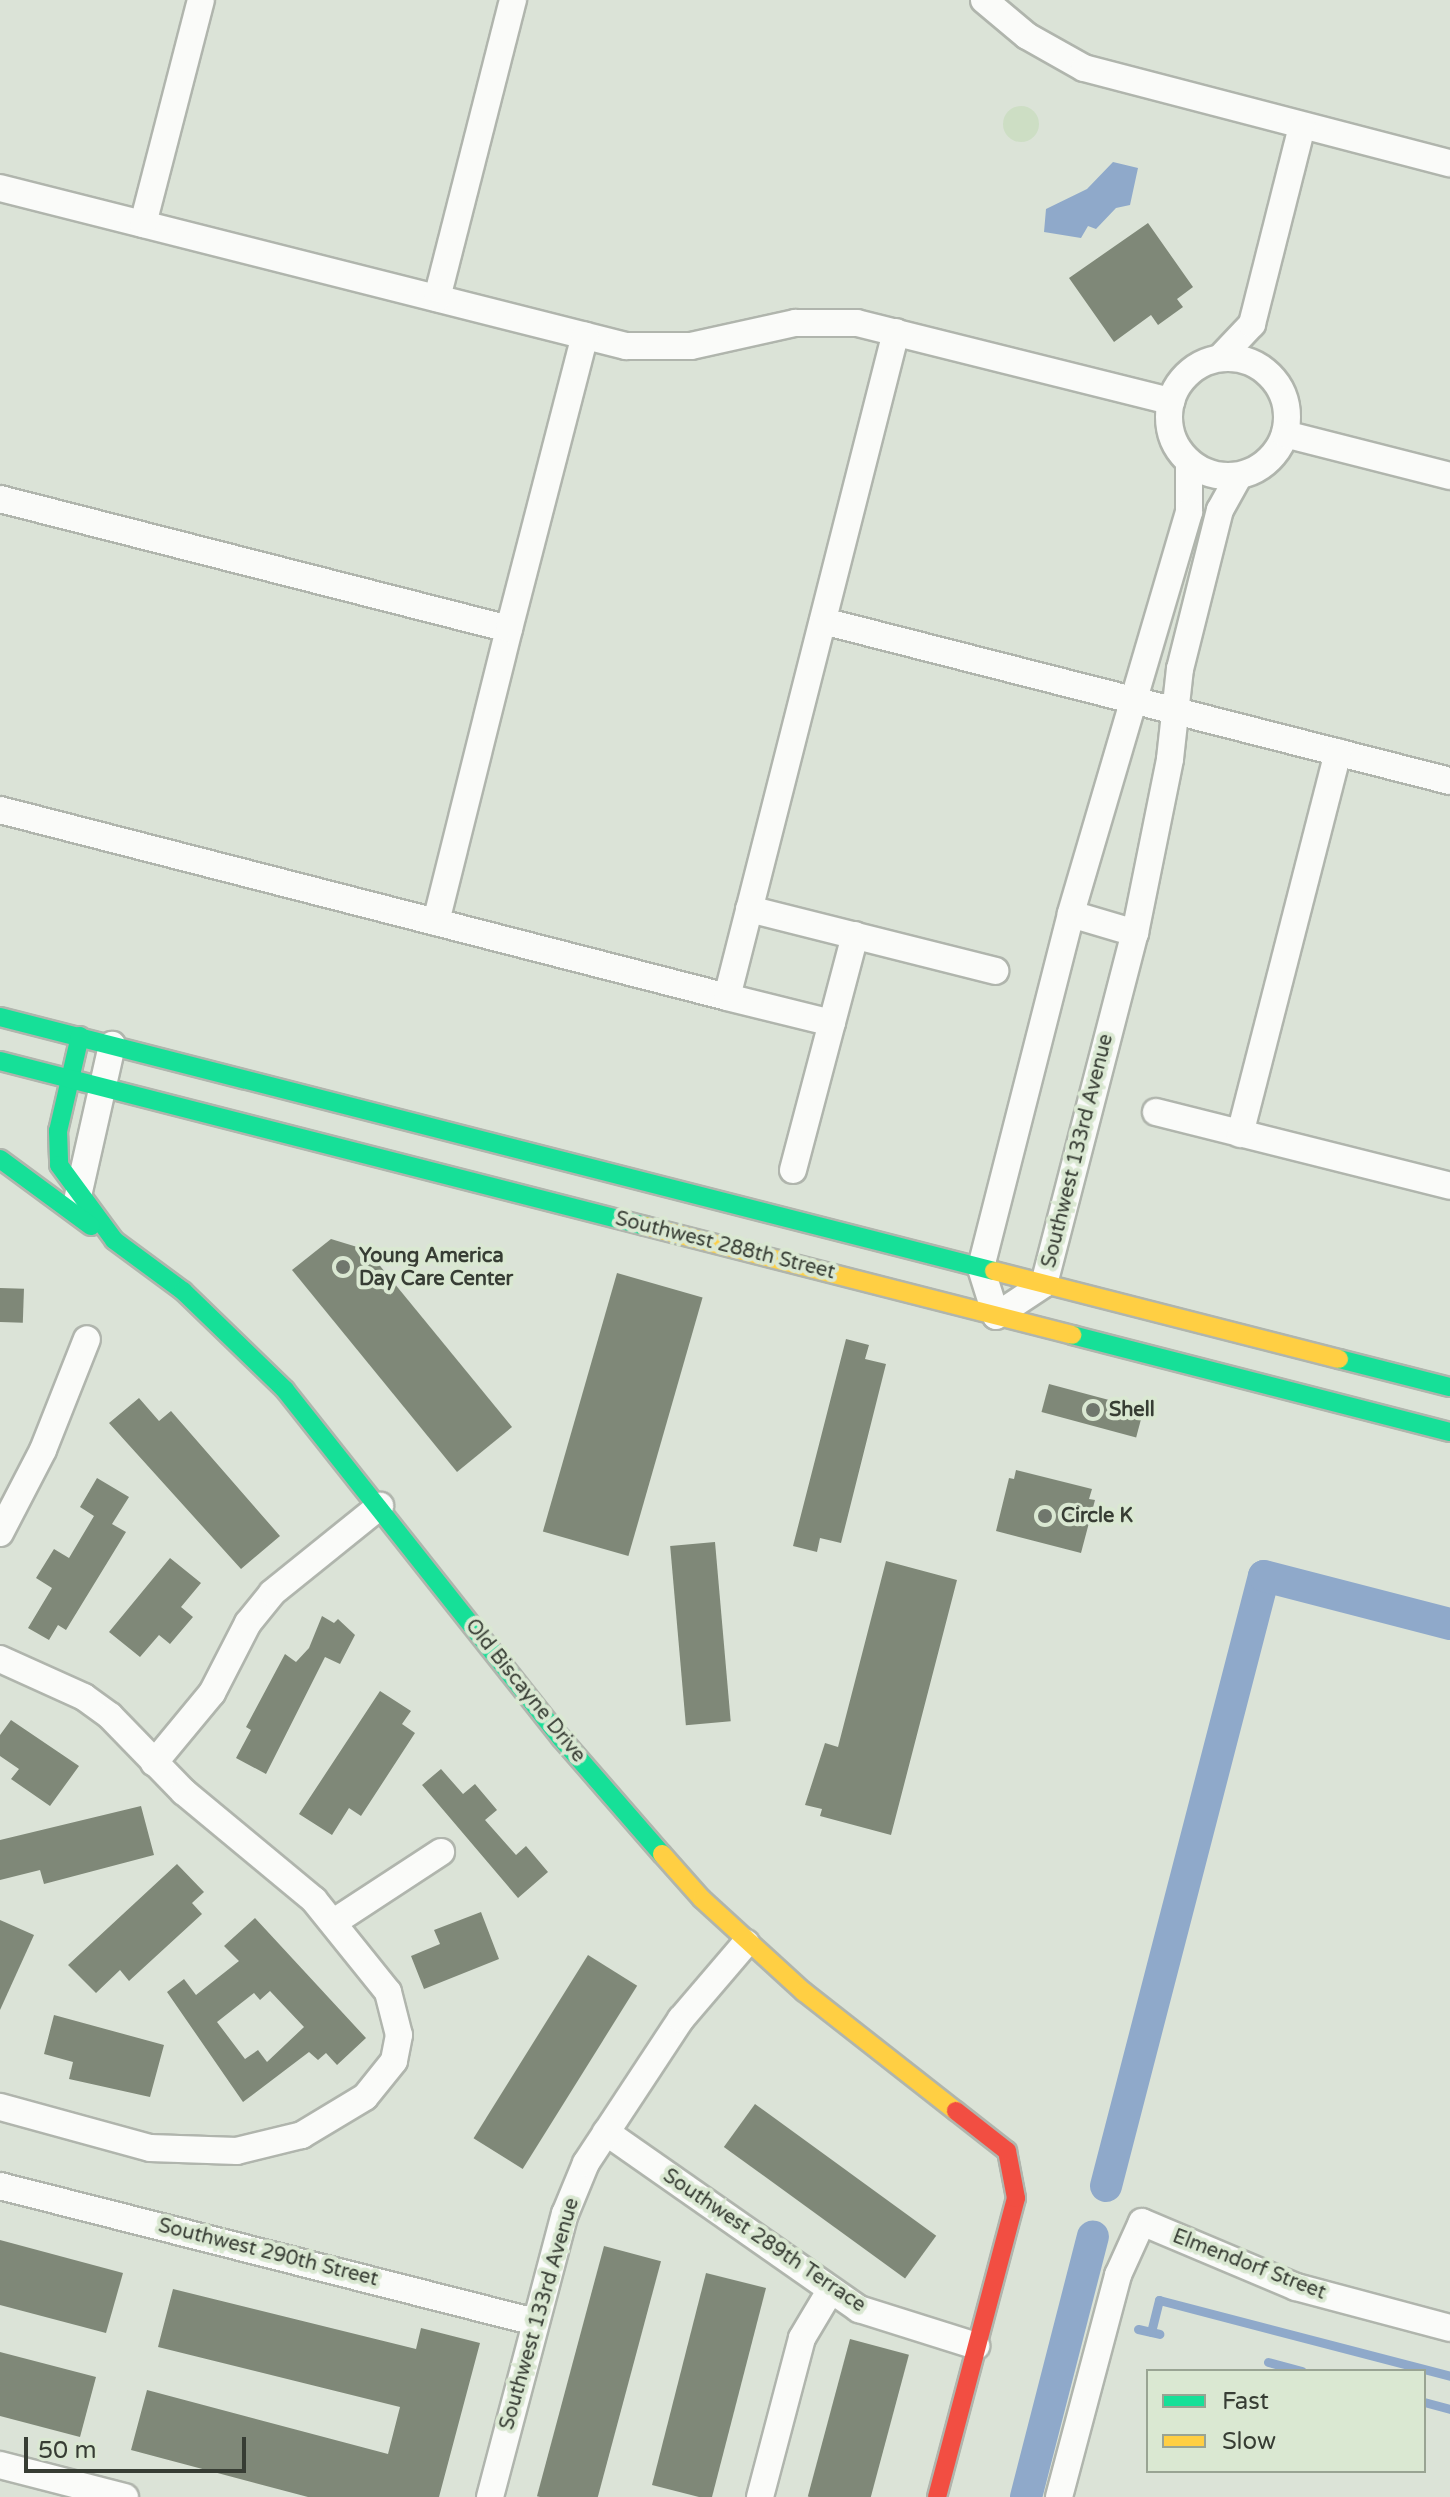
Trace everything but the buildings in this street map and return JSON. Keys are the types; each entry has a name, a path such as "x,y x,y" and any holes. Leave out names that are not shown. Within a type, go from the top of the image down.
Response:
{"main road":[{"name":"Southwest 288th Street","path":"0,1017 112,1045 460,1156 996,1316 1450,1432"},
{"name":"Old Biscayne Drive","path":"80,1036 69,1078 57,1149 59,1165 78,1196 114,1240 183,1291 256,1358 380,1506 561,1738 746,1943 881,2055 1007,2151 1016,2198 976,2346"},
{"name":"Southwest 288th Street","path":"0,1061 101,1087 460,1156 981,1268 1450,1387"},
{"path":"0,1159 56,1204 114,1240"},
{"path":"937,2497 976,2346"}],"street":[{"path":"143,224 201,0"},
{"path":"437,298 513,0"},
{"path":"984,0 1027,36 1084,68 1450,163"},
{"path":"1264,370 1243,359 1220,358 1194,368 1171,401 1171,434 1189,462 1203,471 1239,476 1268,462 1285,434 1285,399 1264,370 1252,324 1302,126"},
{"path":"0,188 585,336 660,348 827,321 896,332 1171,401"},
{"path":"1220,358 1252,324"},
{"path":"727,997 896,332"},
{"path":"436,922 585,336"},
{"path":"1285,434 1450,476"},
{"path":"996,1316 981,1268 1071,914 1189,512 1189,462"},
{"name":"Southwest 133rd Avenue","path":"996,1316 1044,1284 1135,933 1176,711 1180,669 1217,518 1225,493 1239,476"},
{"path":"0,499 509,629"},
{"path":"823,621 1450,781"},
{"path":"1240,1134 1338,752"},
{"path":"0,810 832,1023"},
{"path":"749,909 995,971"},
{"path":"1071,914 1135,933"},
{"path":"793,1170 855,935"},
{"path":"78,1196 112,1045"},
{"path":"1156,1112 1450,1186"},
{"path":"0,1533 10,1489 87,1339"},
{"path":"154,1763 212,1693 248,1623 272,1593 380,1506"},
{"path":"0,1659 84,1697 334,1922 388,1992 399,2035 394,2061 381,2082 327,2122 273,2144 198,2153 150,2148 0,2107"},
{"path":"334,1922 441,1852"},
{"name":"Southwest 133rd Avenue","path":"490,2497 565,2214 606,2132 681,2019 746,1943"},
{"name":"Southwest 289th Terrace","path":"606,2132 830,2291 888,2322 976,2346"},
{"name":"Southwest 290th Street","path":"0,2186 535,2322"},
{"name":"Elmendorf Street","path":"1059,2497 1118,2275 1142,2222 1296,2287 1450,2328"},
{"path":"760,2497 802,2338 830,2291"},
{"path":"0,2465 125,2497"}],"green space":[{"path":"1021,106 1034,111 1039,124 1034,137 1021,142 1008,137 1003,124 1008,111"}],"water":[{"path":"1113,162 1138,168 1130,205 1116,208 1096,229 1088,226 1081,238 1044,232 1046,209 1087,189"}],"waterway":[{"path":"1106,2186 1264,1576 1450,1624"},
{"path":"1026,2497 1093,2236"},
{"path":"1151,2332 1159,2300 1423,2369"},
{"path":"1138,2329 1159,2334"},
{"path":"1268,2362 1294,2369"},
{"path":"1426,2370 1450,2376"},
{"path":"1426,2403 1450,2409"}],"traffic: fast":[{"path":"0,1017 994,1271"},
{"path":"80,1036 58,1131 59,1165 114,1240 183,1291 285,1390 561,1738 662,1854"},
{"path":"0,1061 645,1226"},
{"path":"0,1159 91,1226"},
{"path":"1072,1335 1450,1432"},
{"path":"1339,1359 1450,1387"}],"traffic: slow":[{"path":"645,1226 1072,1335"},
{"path":"994,1271 1339,1359"},
{"path":"662,1854 702,1899 804,1992 956,2111"}],"traffic: jam":[{"path":"937,2497 1016,2198 1007,2151 956,2111"}],"place":[{"name":"Young America Day Care Center","path":"343,1267"},
{"name":"Shell","path":"1093,1410"},
{"name":"Circle K","path":"1045,1516"}]}
